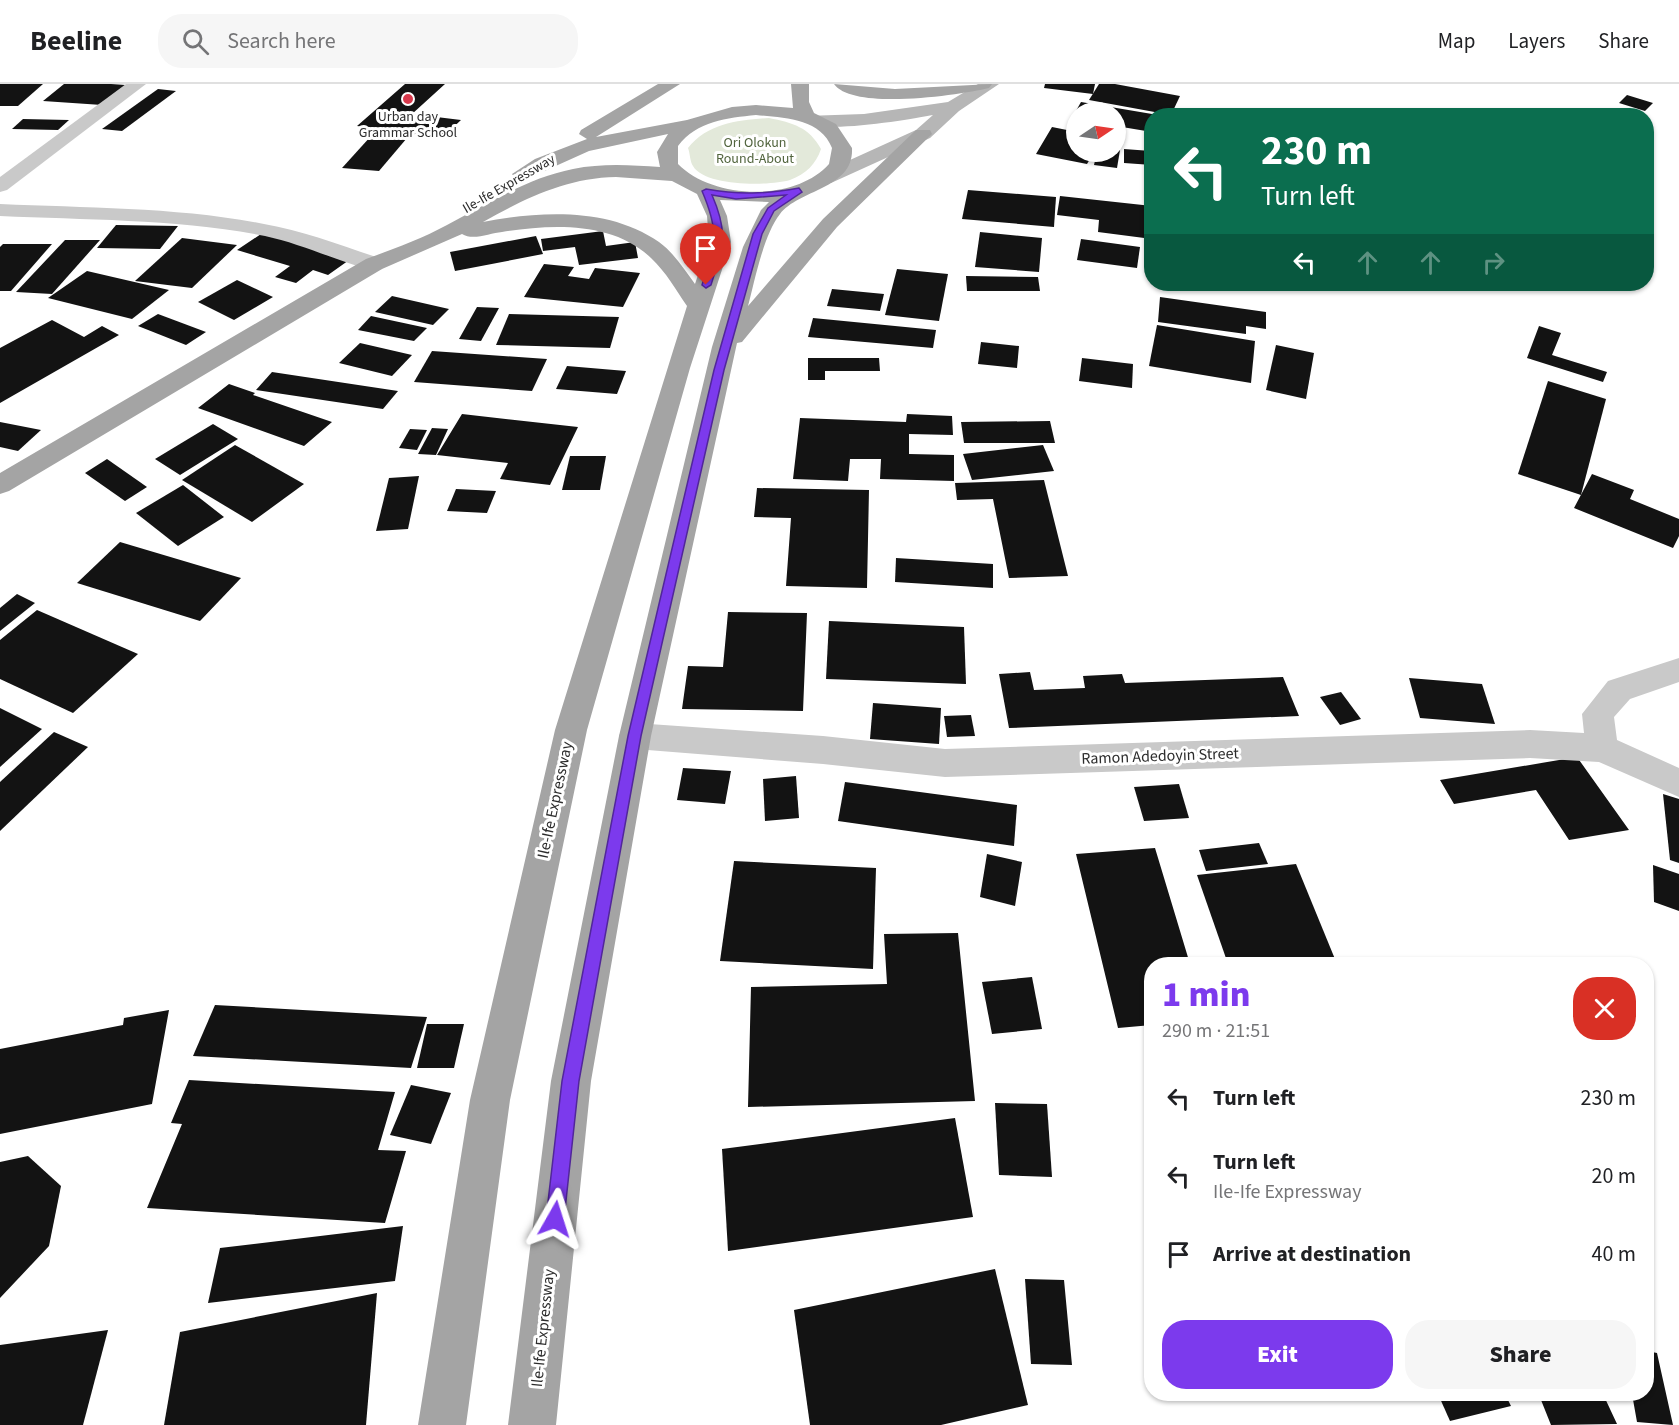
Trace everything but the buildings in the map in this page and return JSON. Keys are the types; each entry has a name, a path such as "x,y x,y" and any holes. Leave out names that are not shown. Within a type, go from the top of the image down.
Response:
{"main road":[{"path":"534,166 671,84"},
{"path":"800,84 800,102 809,119"},
{"path":"843,84 884,94 923,93 983,84"},
{"path":"724,347 837,216 953,106 990,84"},
{"name":"Ile-Ife Expressway","path":"374,264 534,166 585,144 621,135 698,122 735,103 748,90"},
{"path":"676,176 667,163 667,149 675,136 698,122 756,110 809,119 864,120 953,106"},
{"name":"Ile-Ife Expressway","path":"532,1425 571,1081 635,736 724,347 754,247 771,210 837,167 843,154 840,141 830,129 809,119"},
{"path":"0,485 374,264 440,237 558,179 593,172 626,170 676,176 706,191 736,197 768,196 812,185 923,134"},
{"name":"Ile-Ife Expressway","path":"442,1425 490,1100 571,730 675,379 720,242 717,216 706,191"},
{"path":"440,237 496,225 582,222 619,232 651,246 699,307"},
{"path":"754,247 800,257"}],"street":[{"path":"0,186 137,84"},
{"path":"0,210 144,218 248,227 307,241 374,264"},
{"path":"1602,748 1598,714 1619,690 1670,671 1679,670"},
{"name":"Ramon Adedoyin Street","path":"635,736 824,750 945,763 1530,744 1602,748 1679,783"}],"green space":[{"name":"Ori Olokun Round-About","path":"769,118 800,127 821,149 810,168 801,175 781,182 738,183 710,178 693,166 688,148 705,133 725,124"}],"place":[{"name":"Urban day Grammar School","path":"408,99"}],"route":[{"path":"555,1219 571,1081 635,736 719,370 758,234 771,210 799,190 768,196 736,197 706,191 717,216 720,242 706,285"}]}
